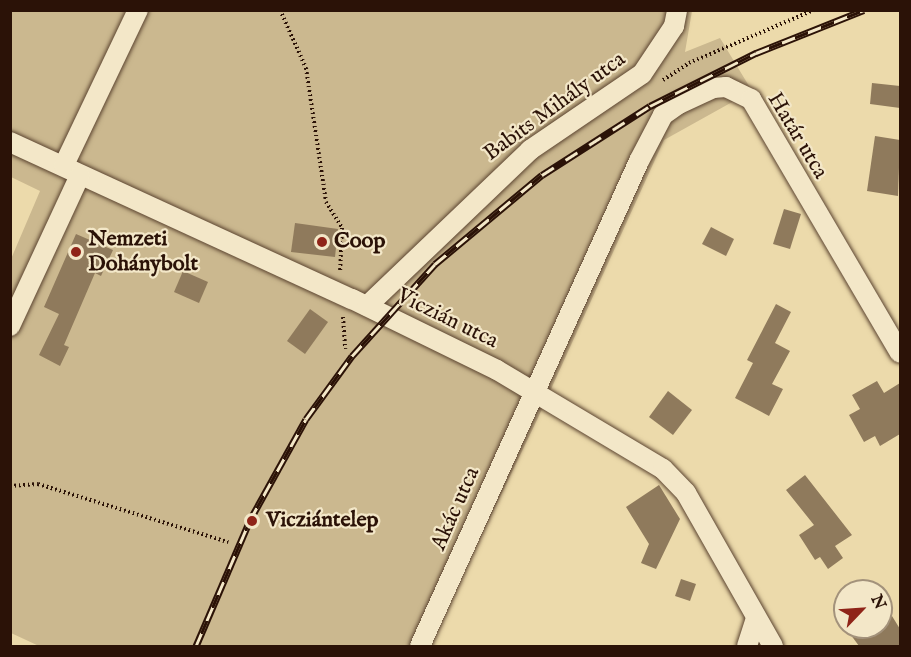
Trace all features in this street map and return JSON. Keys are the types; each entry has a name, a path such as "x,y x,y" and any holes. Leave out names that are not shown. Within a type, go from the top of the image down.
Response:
{"street":[{"path":"10,326 138,10"},
{"name":"Babits Mihály utca","path":"367,306 530,150 642,74 674,26 677,10"},
{"name":"Határ utca","path":"534,390 663,115 713,88 726,87 751,99 900,353"},
{"name":"Viczián utca","path":"10,142 342,294 534,390 674,478 686,494 773,646"},
{"name":"Akác utca","path":"420,646 534,390"},
{"path":"747,646 756,618"}],"path":[{"path":"280,10 306,68 326,202 342,228 345,349"},
{"path":"660,81 689,63 814,10"},
{"path":"10,486 38,484 228,542"}],"shaded area":[{"path":"11,11 692,11 685,52 720,38 752,91 664,140 537,420 428,646 39,646 11,633 11,259 40,191 11,177"}],"building":[{"path":"872,83 900,86 900,108 870,104"},
{"path":"875,136 900,140 898,196 867,191"},
{"path":"784,209 801,214 790,249 773,244"},
{"path":"295,223 338,229 335,257 291,252"},
{"path":"711,227 734,239 726,256 702,244"},
{"path":"76,234 113,250 101,276 95,273 64,345 69,347 60,366 39,355 59,314 44,307"},
{"path":"183,271 208,282 199,303 174,292"},
{"path":"776,304 791,312 775,343 790,351 772,384 783,389 769,416 735,398 753,363 747,360"},
{"path":"310,309 328,322 305,354 287,341"},
{"path":"877,381 884,393 900,383 900,434 880,446 875,436 864,442 849,415 860,409 852,395"},
{"path":"668,391 692,410 673,435 649,417"},
{"path":"805,475 852,535 835,546 843,558 828,569 820,557 815,560 799,535 814,525 786,490"},
{"path":"659,485 680,519 656,569 641,563 649,544 626,507"},
{"path":"681,579 696,584 690,601 675,596"},
{"path":"893,618 900,629 900,646 859,646 854,639 893,639"}],"railway":[{"path":"196,646 250,520 306,419 352,356 435,264 542,175 650,106 756,53 864,10"}],"place":[{"name":"Coop","path":"322,242"},
{"name":"Nemzeti Dohánybolt","path":"76,252"},
{"name":"Vicziántelep","path":"252,521"}]}
